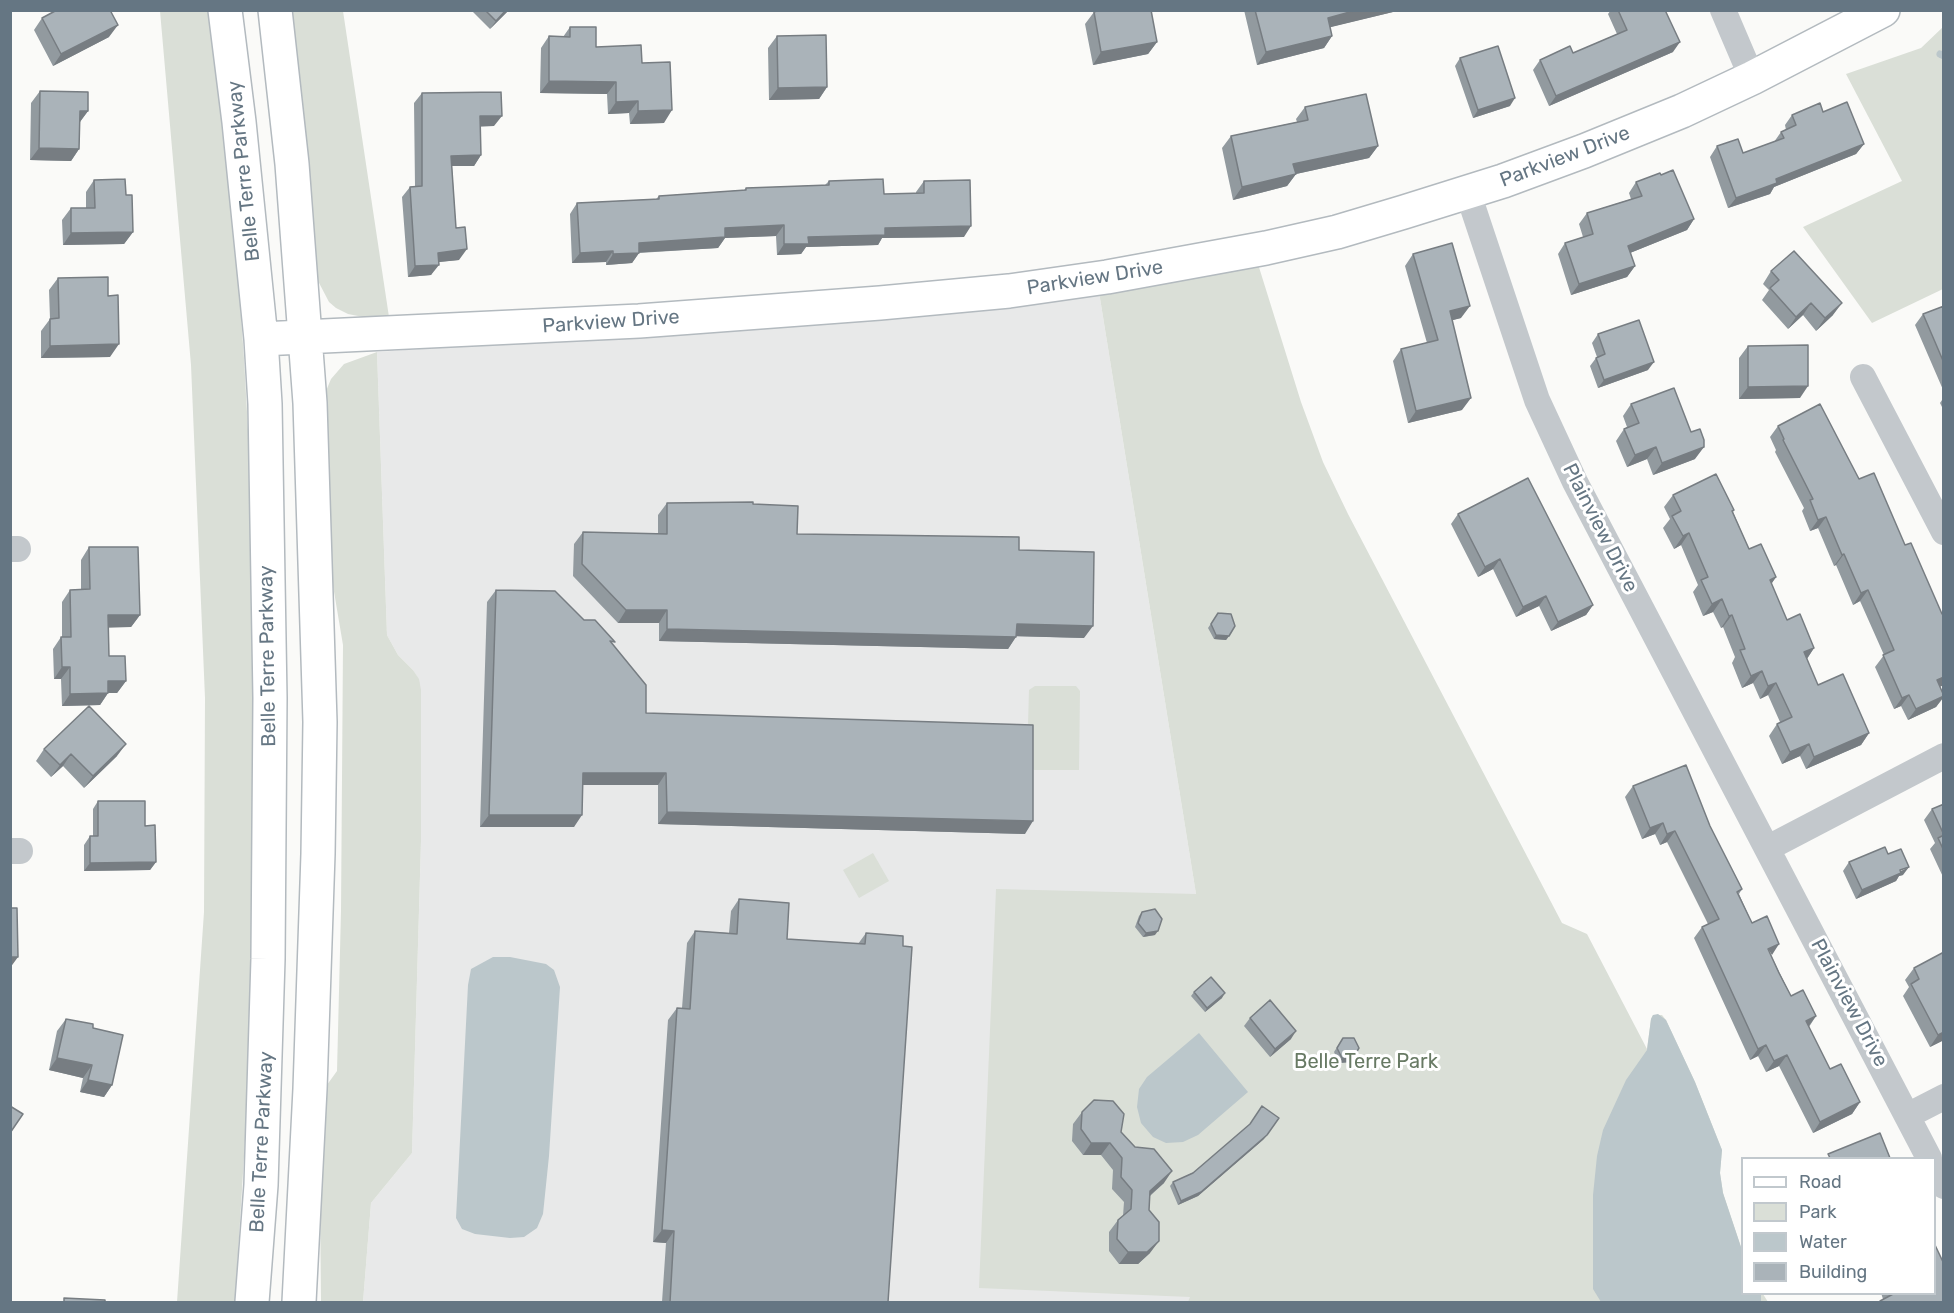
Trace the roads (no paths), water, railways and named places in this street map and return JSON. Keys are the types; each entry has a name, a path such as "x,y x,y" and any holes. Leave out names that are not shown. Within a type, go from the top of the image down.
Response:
{"main road":[{"name":"Belle Terre Parkway","path":"225,10 239,122 261,339 265,404 270,698 268,948 261,1185 252,1302"},
{"path":"275,10 292,164 306,338 320,722 310,1089 298,1302"},
{"name":"Parkview Drive","path":"261,339 639,321 880,303 1008,291 1107,277 1266,248 1337,232 1468,193 1612,140 1682,111 1752,78 1883,10"}],"street":[{"path":"1723,10 1752,78"},
{"name":"Plainview Drive","path":"1468,193 1537,400 1575,482 1928,1157"},
{"path":"1863,377 1944,532"},
{"path":"1768,848 1944,756"},
{"path":"1907,1116 1944,1097"},
{"path":"1936,1170 1944,1186"}],"water":[{"path":"493,957 510,957 546,964 554,970 560,987 543,1214 537,1228 524,1237 510,1238 475,1234 462,1229 456,1218 468,985 471,969"},
{"path":"1658,1014 1666,1020 1695,1082 1722,1150 1720,1173 1723,1193 1741,1247 1741,1295 1761,1295 1761,1302 1601,1302 1593,1289 1593,1195 1597,1156 1603,1130 1626,1080 1647,1050 1653,1015"},
{"path":"1199,1033 1248,1092 1198,1135 1183,1142 1166,1143 1153,1137 1141,1123 1137,1107 1139,1089 1147,1077"}],"waterway":[{"path":"1940,54 1944,56"}],"park label":[{"name":"Belle Terre Park","path":"1366,1062"}]}
